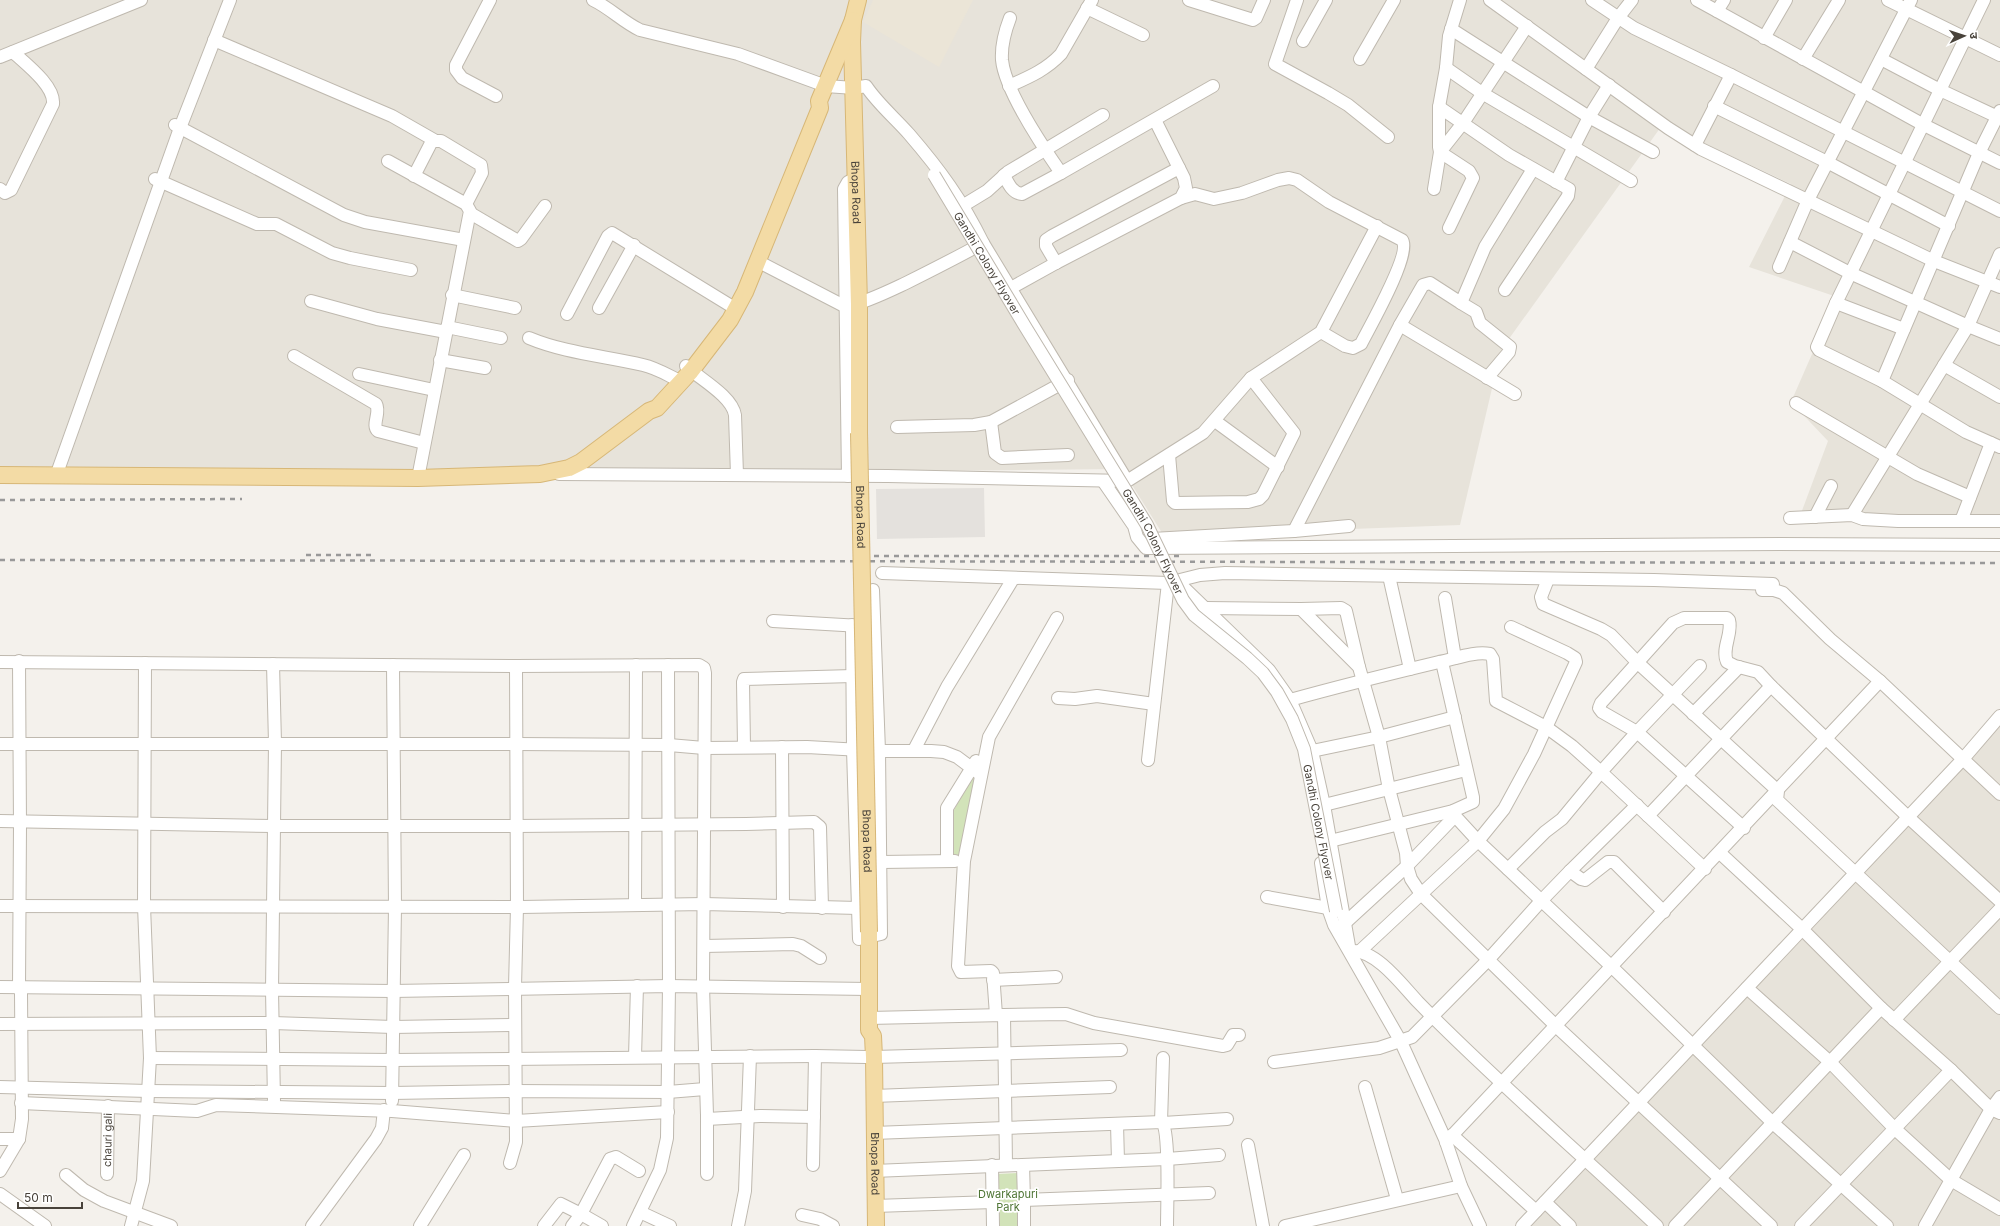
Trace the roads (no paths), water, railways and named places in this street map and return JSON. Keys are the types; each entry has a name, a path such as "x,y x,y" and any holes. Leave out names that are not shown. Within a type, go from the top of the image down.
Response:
{"main road":[{"name":"Bhopa Road","path":"859,1 853,20 852,53 860,87 852,305 859,433 870,935 869,1024 873,1036 870,1057 868,1226"},
{"path":"733,307 815,104 819,101 826,86 853,20"},
{"path":"0,475 418,478 540,474 568,468 581,462 649,410 652,402 683,374 724,316 733,307 759,262 820,108 819,101"},
{"name":"Bhopa Road","path":"870,1057 874,1096 876,1226"}],"street":[{"path":"0,50 124,0"},
{"path":"0,58 141,0"},
{"path":"52,476 221,0"},
{"path":"177,127 230,0"},
{"path":"490,0 456,65 456,70 462,78 496,96"},
{"path":"592,0 601,4 628,24 640,30 738,54 826,86 860,87 892,114 939,169 964,205 983,242 1068,380 1161,540"},
{"path":"1189,0 1253,20 1256,18 1264,0"},
{"path":"1297,0 1274,64 1332,95 1388,137"},
{"path":"1360,59 1394,0"},
{"path":"1434,189 1440,152 1438,137 1439,107 1451,29 1460,0"},
{"path":"1490,0 1668,128 1695,145 1934,261 2000,287"},
{"path":"1592,0 1634,28 1731,75 2000,211"},
{"path":"1586,69 1618,18 1632,0"},
{"path":"1697,0 1922,124 2000,163"},
{"path":"1717,11 1724,0"},
{"path":"1764,38 1786,0"},
{"path":"1803,59 1840,0"},
{"path":"1888,0 1908,5 1966,38 2000,55"},
{"path":"1961,521 1970,497 1996,445 1966,432 1882,381 1817,348 1850,272 1984,0"},
{"path":"1303,41 1323,1"},
{"path":"1009,86 1031,76 1054,61 1061,54 1090,4 1143,35"},
{"path":"1779,267 1808,200 1908,5"},
{"path":"1010,18 1004,36 1002,52 1003,69 1009,86 1045,150 1061,173"},
{"path":"1440,152 1463,123 1527,26"},
{"path":"1451,29 1589,117 1653,152"},
{"path":"214,40 392,116 434,140 441,141 481,165 482,173 468,208 464,240 452,295 418,478"},
{"path":"0,189 5,193 11,190 53,104 54,97 49,87 14,52"},
{"path":"1881,59 1940,90 1999,116 1979,152 1949,226 1882,381"},
{"path":"1446,68 1482,93 1631,182"},
{"path":"1695,145 1731,75"},
{"path":"1556,182 1589,117 1609,85"},
{"path":"1004,175 1012,188 1020,194 1061,173 1213,86"},
{"path":"1714,106 1827,162 1949,226"},
{"path":"1439,107 1482,138 1569,189 1568,196 1505,290"},
{"path":"964,205 987,191 1004,175 1103,115"},
{"path":"1155,120 1186,184 1186,188 1181,198"},
{"path":"177,127 344,215 372,223 464,240"},
{"name":"Gandhi Colony Flyover","path":"904,128 1147,525 1183,600 1194,615 1263,673 1278,692 1292,718 1304,749 1332,909"},
{"path":"414,176 434,140"},
{"path":"1440,152 1469,171 1473,178 1449,228"},
{"path":"388,161 468,208 518,241 522,239 545,206"},
{"path":"1056,263 1046,246 1046,240 1179,168"},
{"path":"1461,303 1485,247 1533,169"},
{"path":"1011,288 1181,198 1195,194 1214,199 1242,193 1278,180 1289,178 1297,180 1329,202 1398,237 1404,242 1405,247 1391,286 1361,344 1353,348 1345,346 1321,332"},
{"path":"158,181 257,224 276,224 332,253 411,270"},
{"path":"540,474 848,476 1127,482 1202,433 1215,421 1238,391 1251,378 1321,332 1377,226"},
{"path":"566,314 610,233 615,233 733,307"},
{"path":"759,262 852,305 952,261 983,242"},
{"path":"1790,242 1850,272 2000,339"},
{"path":"599,308 634,245"},
{"path":"1852,515 1968,326 2000,254"},
{"path":"1294,531 1400,325 1426,283 1433,285 1476,312 1480,323 1510,347 1509,352 1487,378"},
{"path":"452,295 516,308"},
{"path":"311,301 377,318 501,338"},
{"path":"1836,302 1904,329"},
{"path":"848,476 852,305"},
{"path":"1400,325 1514,394"},
{"path":"529,338 554,346 644,365 662,371 683,374 724,396 733,407 735,415 737,475"},
{"path":"294,356 376,404 378,408 375,426 378,431 424,443"},
{"path":"440,360 485,368"},
{"path":"1944,364 2000,397"},
{"path":"359,374 434,390"},
{"path":"1169,455 1173,501 1178,504 1254,502 1263,495 1294,433 1251,378"},
{"path":"897,427 974,425 991,422 1068,380"},
{"path":"1796,403 1917,474 1970,497"},
{"path":"1215,421 1278,467"},
{"path":"991,422 995,453 1002,458 1068,455"},
{"path":"1103,481 1134,526 1137,537 1146,548 1780,544 2000,545"},
{"path":"1815,517 1831,486"},
{"path":"1790,518 1852,515 1863,519 1898,521 2000,521"},
{"path":"1137,537 1161,540 1348,526"},
{"path":"882,573 1173,583 1200,575 1225,573 1654,580 1773,584"},
{"path":"1389,576 1410,669"},
{"path":"914,750 947,687 1013,579 1016,578"},
{"path":"1548,579 1541,596 1543,604 1606,632 1778,791"},
{"path":"1173,583 1206,608 1269,670 1290,700 1312,751 1324,805 1346,922 1355,951"},
{"path":"1148,760 1154,704 1173,583"},
{"path":"1749,589 1774,590 1783,594 1830,639 1880,681 2000,794"},
{"path":"852,625 853,750 859,939 870,935 881,934 880,751 873,590"},
{"path":"1445,598 1455,658"},
{"path":"1206,608 1342,608 1346,611 1359,667 1364,679 1379,737 1389,789 1406,853 1407,866 1411,879 1420,894 1556,1026 1771,1226"},
{"path":"1300,609 1359,667"},
{"path":"1006,1165 1005,1052 993,973 991,971 965,972 958,969 964,861 977,771 989,737 1022,683 1057,618"},
{"path":"1744,828 1637,732 1602,712 1599,706 1677,620 1684,618 1726,618 1730,623 1726,658 1730,664 1758,672 1908,817 2000,901"},
{"path":"773,621 874,627"},
{"path":"1355,951 1478,841 1504,809 1546,727 1576,659 1567,653 1511,627"},
{"path":"1290,700 1364,679 1455,658 1484,653 1490,654 1493,658 1496,701 1546,727 1572,746 1705,869"},
{"path":"0,1171 20,1139 19,661"},
{"path":"0,662 516,666 699,665 705,670 704,748 706,824 703,986 707,1119 706,1174"},
{"path":"1346,922 1407,866 1454,814 1473,802 1442,662"},
{"path":"131,1226 136,1212 143,1180 150,1058 144,906 145,663"},
{"path":"273,664 275,743 272,990 274,1107"},
{"path":"313,1226 376,1139 382,1128 392,1093 395,907 393,826 393,665"},
{"path":"635,905 636,824 634,745 636,665"},
{"path":"633,1226 660,1170 667,1138 669,986 668,665"},
{"path":"510,1163 516,1147 516,666"},
{"path":"1508,869 1545,832 1562,819 1637,732 1700,666"},
{"path":"1693,714 1739,667"},
{"path":"744,747 744,679 853,676"},
{"path":"1449,1139 1744,828 1880,681"},
{"path":"1648,816 1771,686"},
{"path":"1058,698 1075,700 1097,696 1154,704"},
{"path":"1522,1226 1638,1101 1963,759 2000,716"},
{"path":"1312,751 1379,737 1455,717"},
{"path":"0,744 517,744 669,745 704,748 782,747 880,751 914,750 951,754 977,771"},
{"path":"782,747 784,822 782,907"},
{"path":"1324,805 1466,770"},
{"path":"948,861 947,808 977,771"},
{"path":"1307,776 1332,909 1355,951 1449,1139 1461,1186 1480,1226"},
{"path":"1778,791 1777,800 2000,1008"},
{"path":"1274,1062 1379,1048 1401,1042 1412,1037 1488,960 1570,871 1637,806"},
{"path":"1454,814 1478,841 1612,967 1773,1123 1887,1226"},
{"path":"1330,841 1399,824 1454,814"},
{"path":"0,821 144,825 273,826 516,826 814,822 819,825 822,908"},
{"path":"1720,853 1802,929 1881,1008 1996,1111"},
{"path":"881,862 964,861"},
{"path":"1570,871 1581,879 1585,880 1608,862 1614,862 1664,912"},
{"path":"1267,897 1332,909"},
{"path":"0,906 517,907 704,904 858,908"},
{"path":"1894,1020 2000,910"},
{"path":"704,946 793,944 802,946 820,958"},
{"path":"1355,951 1376,959 1433,1017 1586,1158 1657,1226"},
{"path":"994,980 1056,977"},
{"path":"635,1057 637,986"},
{"path":"0,987 393,991 515,987 637,986 869,989"},
{"path":"1747,988 1830,1062 1894,1128 1951,1180 2000,1209"},
{"path":"1675,1226 1881,1008"},
{"path":"869,1024 1000,1015 1061,1014 1094,1023 1223,1046 1227,1045 1233,1035 1240,1035"},
{"path":"0,1024 273,1023 393,1027 515,1025"},
{"path":"150,1058 393,1060 704,1056 870,1057 1005,1052 1121,1050"},
{"path":"738,1226 745,1191 750,1056"},
{"path":"813,1165 815,1056"},
{"path":"1163,1058 1162,1123 1167,1160 1167,1226"},
{"path":"1801,1226 1951,1070"},
{"path":"0,1087 274,1093 516,1091 668,1092 705,1090"},
{"path":"874,1096 1110,1087"},
{"path":"1365,1087 1397,1199"},
{"path":"1925,1226 1951,1180 1996,1111 2000,1097"},
{"path":"21,1104 108,1106 197,1111 216,1105 388,1110 516,1121 668,1112"},
{"name":"chauri gali","path":"107,1174 108,1106"},
{"path":"707,1119 747,1117 814,1117"},
{"path":"874,1133 1006,1127 1162,1123 1228,1119"},
{"path":"1116,1124 1118,1161"},
{"path":"0,1139 20,1139"},
{"path":"1449,1139 1536,1211"},
{"path":"1248,1145 1263,1226"},
{"path":"420,1226 464,1155"},
{"path":"874,1171 1023,1164 1167,1160 1219,1155"},
{"path":"572,1226 581,1214 611,1158 616,1157 638,1171"},
{"path":"1023,1164 1024,1226"},
{"path":"992,1166 993,1226"},
{"path":"66,1175 84,1190 104,1201 172,1226"},
{"path":"1285,1226 1397,1199 1461,1186"},
{"path":"1024,1200 1209,1193"},
{"path":"0,1194 45,1226"},
{"path":"876,1206 993,1202"},
{"path":"1545,1202 1570,1226"},
{"path":"544,1226 561,1204 602,1226"},
{"path":"640,1212 670,1226"},
{"path":"802,1215 820,1219 833,1226"}],"railway":[{"path":"0,500 242,499"},
{"path":"306,555 374,555"},
{"path":"874,556 1180,556"},
{"path":"0,560 2000,563"}],"park label":[{"name":"Dwarkapuri Park","path":"1008,1200"}]}
